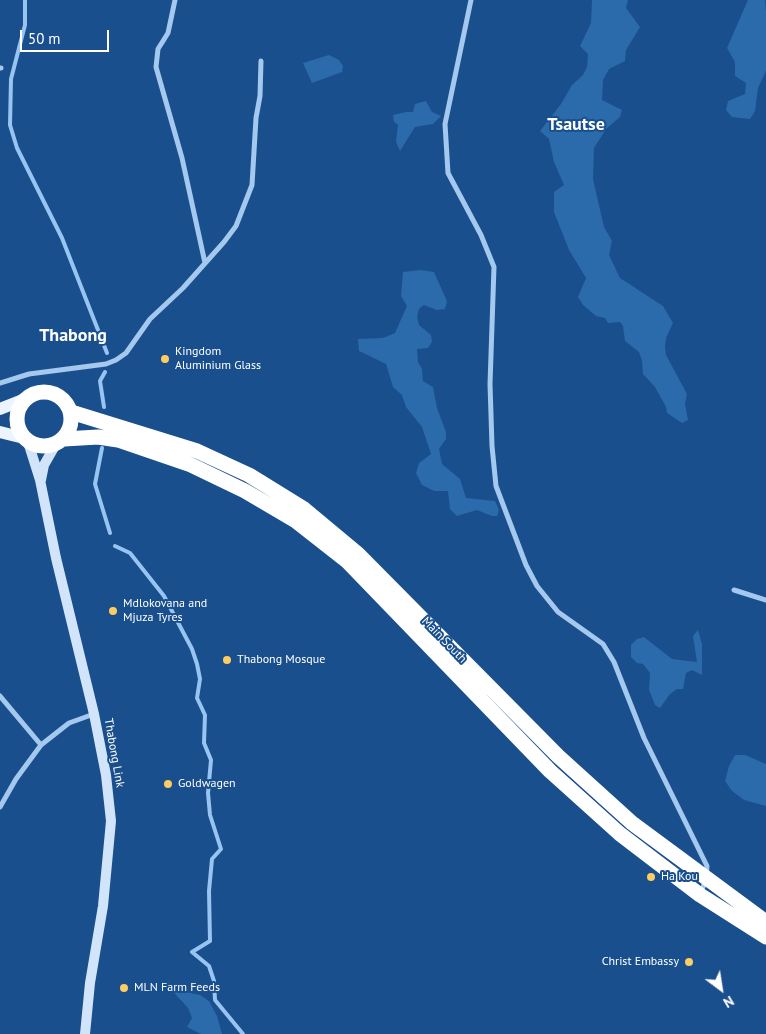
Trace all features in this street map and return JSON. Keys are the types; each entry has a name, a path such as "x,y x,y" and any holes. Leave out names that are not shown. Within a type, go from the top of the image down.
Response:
{"highway":[{"name":"Main South","path":"26,399 32,395 48,392 62,398 71,412 197,451 249,475 304,509 365,560 558,756 632,824 706,880 766,922"},
{"path":"26,399 17,414 17,423 26,440"},
{"path":"60,442 71,426 71,412"},
{"name":"Main South","path":"26,440 42,447 98,436 118,440 191,465 245,491 296,521 347,562 550,770 620,834 700,895 766,937"}],"main road":[{"name":"Main South","path":"0,409 26,399"},
{"name":"Main South","path":"0,432 26,440"},
{"name":"Thabong Link","path":"26,440 40,480 56,558 94,714 106,775 111,821 103,906 90,983 85,1034"},
{"path":"40,480 44,465 60,442"}],"street":[{"path":"175,0 168,33 158,49 156,67 182,158 205,263"},
{"path":"471,0 445,124 448,173 481,235 494,267 490,384 492,446 496,486 537,586 558,612 603,644 614,662 644,738 707,866 706,880 700,895"},
{"path":"0,383 29,374 106,364 116,360 126,353 150,319 205,263 236,226 252,185 256,118 260,96 260,61"},
{"path":"734,590 766,600"},
{"path":"0,696 41,745"},
{"path":"0,806 16,779 41,745 69,723 94,714"}],"shaded area":[{"path":"592,0 628,0 626,8 640,27 626,50 625,61 609,69 603,80 602,100 622,110 620,117 606,129 594,148 593,179 604,227 612,241 609,255 620,278 663,306 673,323 666,338 665,347 666,355 687,394 685,404 688,420 682,423 667,413 666,407 655,387 643,374 639,352 625,341 623,326 620,322 608,323 605,318 596,316 583,305 578,297 586,278 569,250 554,212 554,192 564,185 554,162 549,139 540,131 561,104 572,85 583,75 587,67 588,54 580,46 591,23"},
{"path":"748,0 765,0 766,12 766,71 758,88 755,111 750,119 732,117 726,110 728,101 745,94 746,83 735,76 735,62 727,48"},
{"path":"329,55 339,60 343,66 342,72 312,83 303,63"},
{"path":"426,101 432,112 441,116 433,124 415,127 400,151 396,142 398,125 394,122 393,115 413,112 415,104"},
{"path":"420,270 434,272 447,301 445,309 437,310 424,305 419,309 417,317 419,325 431,335 432,342 428,348 417,349 418,362 422,369 423,381 433,387 437,408 446,432 446,439 439,449 442,464 460,479 466,498 495,501 499,510 497,516 477,510 457,516 450,509 448,491 434,491 422,485 416,473 419,463 431,454 422,427 406,407 402,395 393,387 386,364 359,351 358,339 383,338 395,333 407,306 401,296 403,272"},
{"path":"698,630 702,644 702,675 692,670 686,673 683,689 677,689 670,694 660,708 655,705 649,690 650,673 643,664 637,663 631,657 631,645 637,639 644,637 672,659 697,662 693,636"},
{"path":"735,755 745,755 766,764 766,806 744,800 732,791 725,781 729,766"},
{"path":"169,982 172,987 200,995 209,1001 217,1016 222,1034 201,1034 187,1027 192,1018 188,1008 166,984"}],"waterway":[{"path":"25,0 25,25 11,79 10,125 17,148 62,238 107,353"},
{"path":"104,407 100,381 105,372"},
{"path":"102,448 95,484 110,533"},
{"path":"115,546 130,553 164,596 192,649 197,664 200,679 197,698 205,715 204,743 211,760 208,793 210,815 221,849 212,859 209,891 210,941 192,952 209,966 214,981 215,1000 243,1034"}],"place":[{"name":"Kingdom Aluminium Glass","path":"165,359"},
{"name":"Mdlokovana and Mjuza Tyres","path":"113,611"},
{"name":"Thabong Mosque","path":"227,660"},
{"name":"Goldwagen","path":"168,784"},
{"name":"Ha Kou","path":"651,877"},
{"name":"Christ Embassy","path":"689,962"},
{"name":"MLN Farm Feeds","path":"124,988"}],"district":[{"name":"Tsautse","path":"576,125"},
{"name":"Thabong","path":"73,336"}]}
